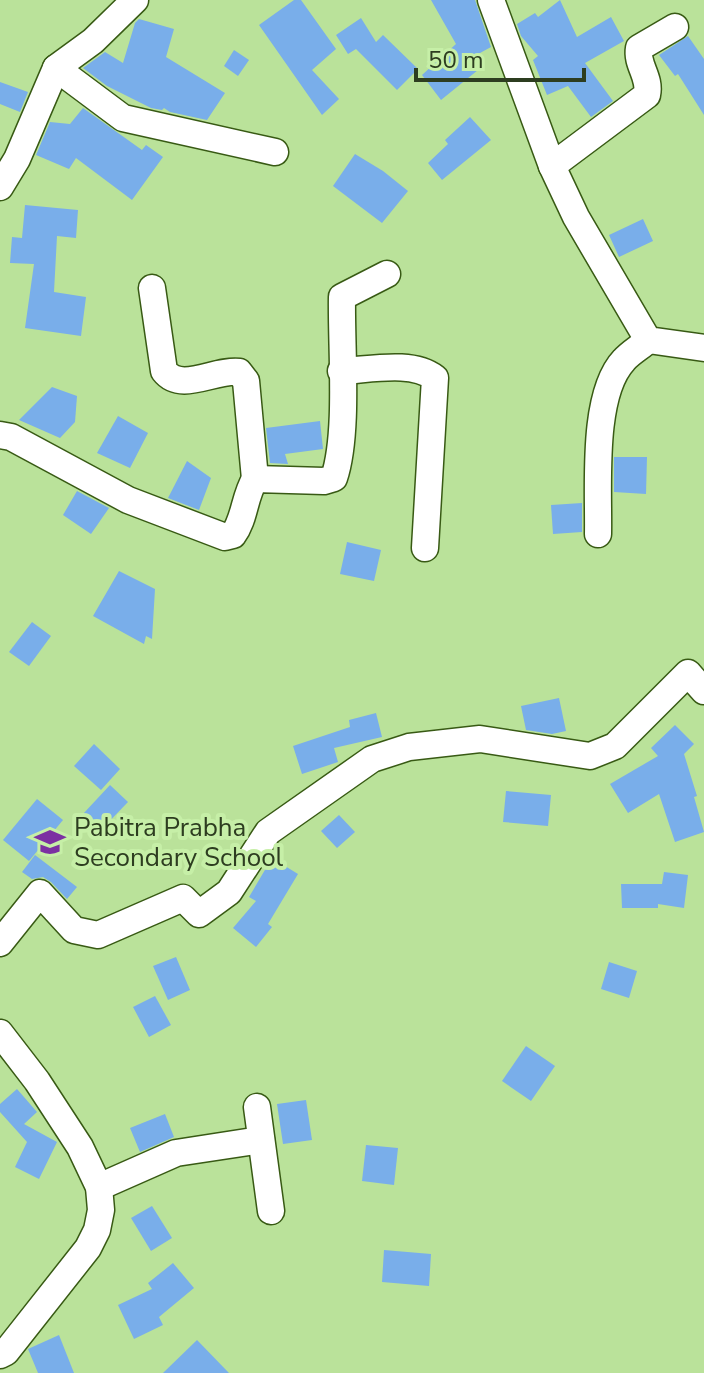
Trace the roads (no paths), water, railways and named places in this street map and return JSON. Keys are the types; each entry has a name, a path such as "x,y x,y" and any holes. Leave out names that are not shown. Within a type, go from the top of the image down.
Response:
{"street":[{"path":"0,187 17,159 56,68 93,41 135,0"},
{"path":"491,0 552,166 576,217 648,340"},
{"path":"552,166 647,95 649,86 638,55 639,48 675,27"},
{"path":"56,68 123,118 275,152"},
{"path":"255,479 324,481 334,478 341,425 342,297 387,274"},
{"path":"0,435 11,437 128,500 225,537 233,535 239,527 255,479 246,381 239,372 228,371 182,381 170,379 164,371 152,288"},
{"path":"598,534 601,426 608,388 623,361 648,340 704,348"},
{"path":"341,371 411,368 435,378 425,548"},
{"path":"0,943 40,893 74,930 98,935 183,898 199,914 229,892 268,832 372,759 409,747 480,739 590,756 615,746 688,673 704,691"},
{"path":"0,1033 37,1081 80,1147 99,1187 101,1210 97,1230 88,1248 6,1352 0,1355"},
{"path":"257,1107 271,1211"},
{"path":"99,1187 176,1153 261,1140"}],"place":[{"name":"Pabitra Prabha Secondary School","path":"50,842"}]}
